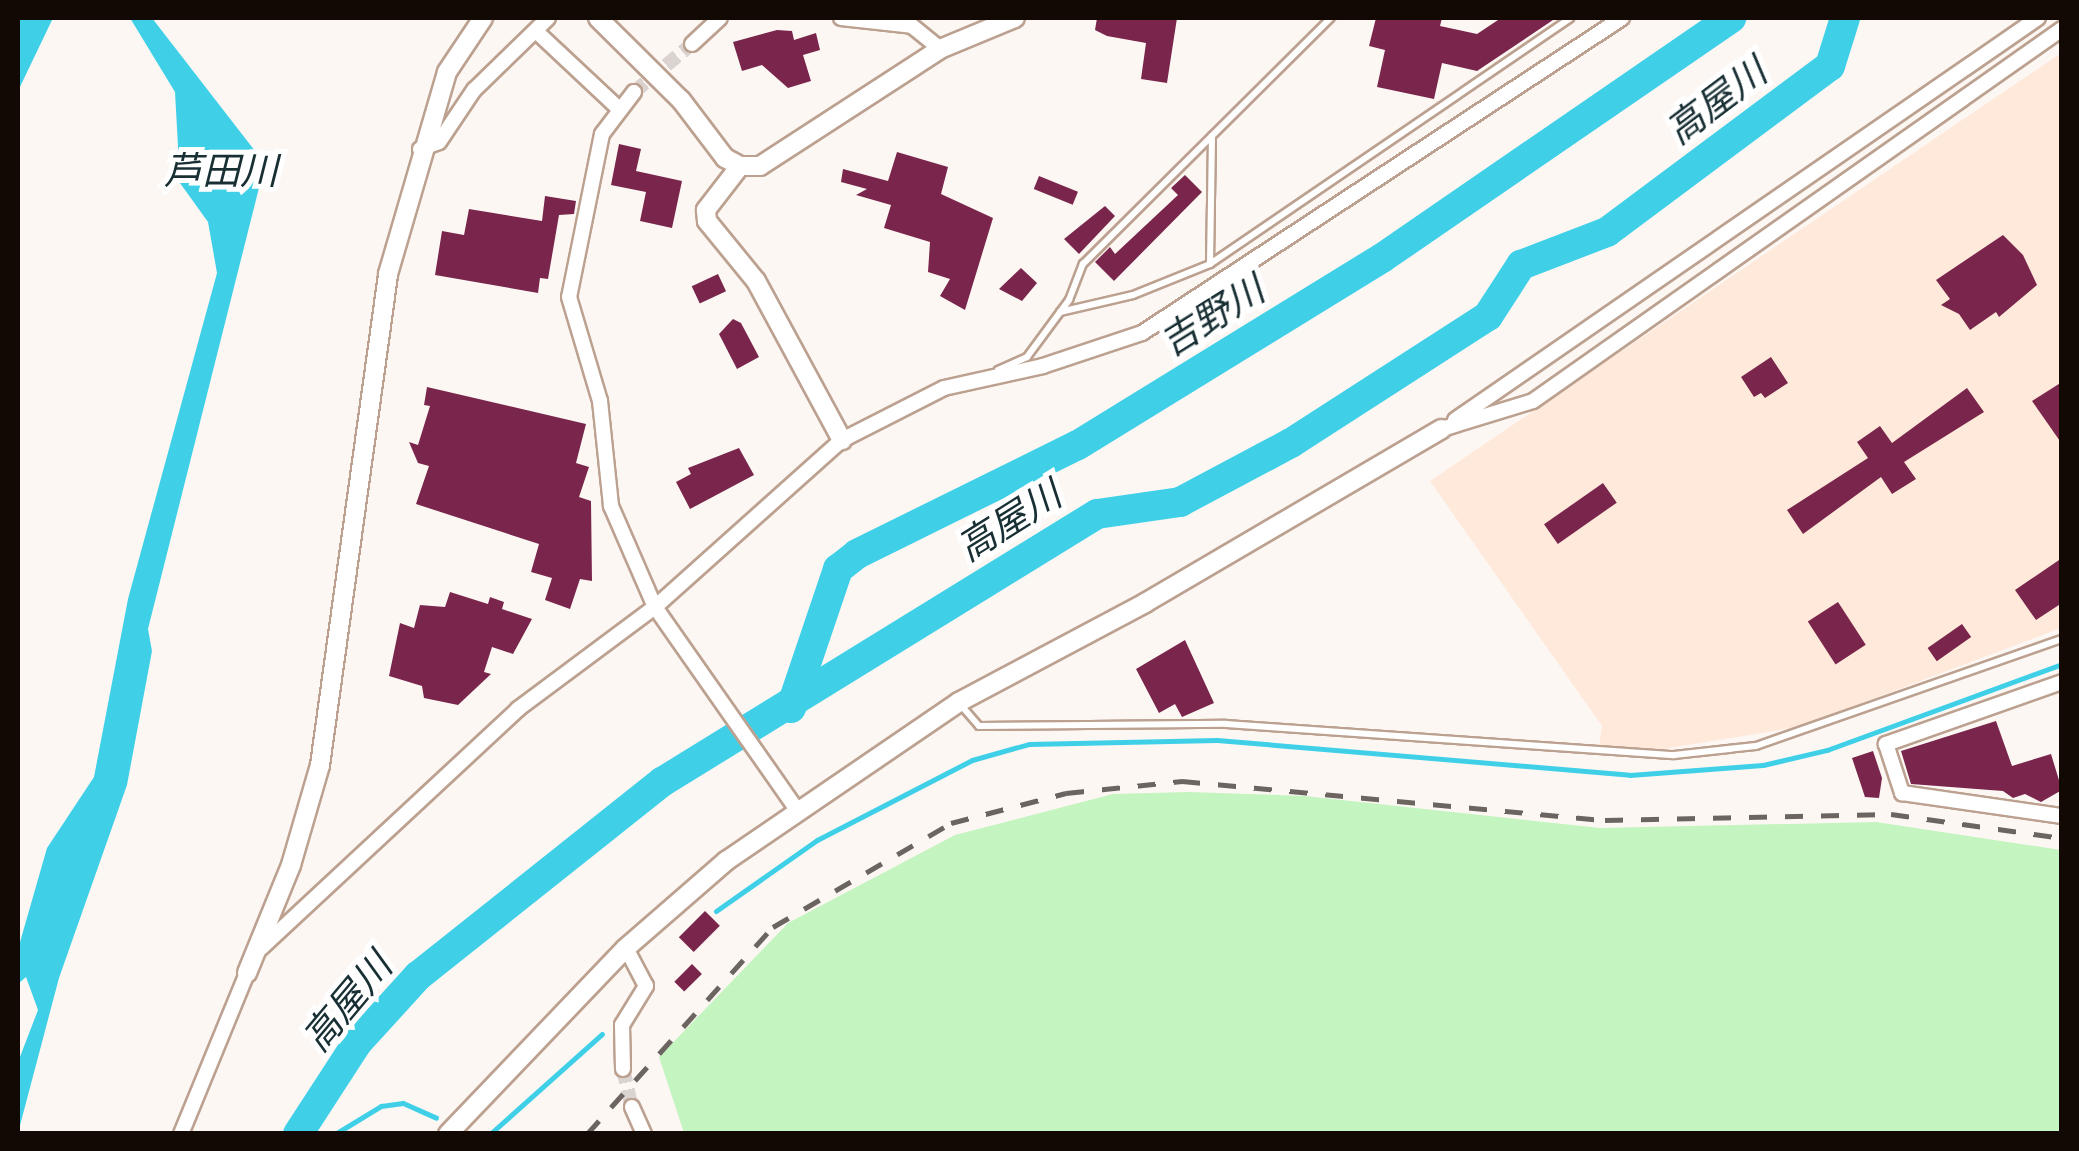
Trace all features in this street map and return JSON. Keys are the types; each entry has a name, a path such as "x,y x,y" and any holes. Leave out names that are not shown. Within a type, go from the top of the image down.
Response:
{"street":[{"path":"180,1134 261,948 320,765 371,377 420,149 447,72 483,18"},
{"path":"420,149 439,142 474,90 538,33 548,18"},
{"path":"598,18 681,100 724,158 740,166 760,166 940,49 1015,18"},
{"path":"692,44 720,18"},
{"path":"841,18 912,26 940,49"},
{"path":"261,948 518,709 657,610 842,440 944,388 988,375 1043,366 1142,332 1622,18"},
{"path":"448,1134 626,948 726,861 959,702 1442,428 2038,18"},
{"path":"1442,428 1533,401 2062,29"},
{"path":"538,33 617,107"},
{"path":"634,92 617,107 602,134 569,297 600,401 611,506 657,610 798,811"},
{"path":"740,166 706,210 707,221 756,281 842,440"},
{"path":"2062,682 1886,744 1902,793 2062,816"},
{"path":"622,1069 622,1025 646,986 626,948"},
{"path":"632,1107 644,1134"}],"lane":[{"path":"988,375 1027,357 1060,312 1084,264 1330,18"},
{"path":"1060,312 1133,295 1210,264 1570,18"},
{"path":"1210,264 1212,136"},
{"path":"959,702 978,726 1226,724 1674,755 1756,746 1812,730 2062,639"}],"shaded area":[{"path":"2061,53 2061,628 1798,727 1663,749 1599,746 1602,726 1430,481"}],"green space":[{"path":"1113,794 1305,796 1600,828 1876,822 2061,850 2061,1133 684,1133 659,1057 788,923 955,835"}],"water":[{"path":"18,18 53,18 18,91"},
{"name":"芦田川","path":"130,18 152,18 265,164 148,629 152,651 127,785 59,978 18,1133 18,1062 38,1010 26,977 18,984 18,949 47,848 94,777 128,599 217,273 208,222 180,183 175,92"}],"building":[{"path":"1097,18 1177,18 1167,83 1141,79 1146,43 1095,30"},
{"path":"1376,18 1442,18 1440,26 1477,34 1501,18 1556,18 1477,71 1442,63 1434,99 1377,87 1385,50 1369,46"},
{"path":"777,30 792,31 794,40 816,33 820,50 803,55 811,81 788,88 762,65 742,71 733,42"},
{"path":"619,144 641,149 636,171 682,181 672,228 640,221 646,192 611,185"},
{"path":"897,152 948,167 941,194 993,218 965,310 940,296 950,279 928,272 930,242 884,228 891,205 856,195 867,189 841,182 843,169 888,181"},
{"path":"1185,175 1202,192 1114,281 1095,262 1110,247 1115,254 1178,195 1171,188"},
{"path":"1039,176 1078,192 1073,205 1034,189"},
{"path":"545,196 576,201 574,214 559,215 548,279 540,278 538,293 435,275 442,231 464,235 469,209 542,221"},
{"path":"1105,206 1115,216 1079,254 1064,239"},
{"path":"2003,235 2023,255 2037,285 1999,317 1996,312 1970,330 1959,314 1941,305 1950,299 1936,280"},
{"path":"1021,268 1037,283 1022,301 999,289"},
{"path":"718,274 726,291 700,303 692,286"},
{"path":"733,319 741,323 759,357 737,369 719,334"},
{"path":"1771,357 1788,383 1765,398 1761,393 1754,397 1741,377"},
{"path":"2062,382 2062,444 2032,401"},
{"path":"427,387 586,424 576,463 589,467 579,497 591,501 592,581 580,579 570,609 545,600 552,578 531,572 539,544 416,504 429,466 418,463 409,442 418,445 430,406 424,405"},
{"path":"1967,388 1984,412 1904,462 1916,479 1892,494 1881,477 1803,534 1787,510 1868,458 1857,442 1880,426 1892,443"},
{"path":"739,448 754,475 690,509 676,482 691,474 688,468"},
{"path":"1603,483 1617,503 1558,544 1544,524"},
{"path":"2062,558 2062,603 2036,620 2015,590"},
{"path":"450,592 488,604 490,597 504,602 502,609 532,619 513,654 492,647 484,672 491,674 458,705 424,698 422,686 389,676 400,623 414,628 420,605 445,607"},
{"path":"1838,602 1866,645 1836,664 1808,622"},
{"path":"1962,624 1971,637 1937,661 1928,648"},
{"path":"1185,640 1214,703 1182,717 1175,704 1159,713 1136,669"},
{"path":"1996,721 2012,766 2051,754 2062,790 2041,802 2025,794 2013,798 2003,791 1911,784 1901,751"},
{"path":"1873,751 1882,778 1879,798 1865,797 1852,758"},
{"path":"705,911 720,926 694,952 679,937"},
{"path":"692,964 702,974 684,992 674,982"}],"waterway":[{"name":"吉野川","path":"791,708 838,569 857,554 1078,445 1382,258 1731,18"},
{"name":"高屋川","path":"298,1134 357,1043 418,976 662,782 1097,514 1180,502 1291,443 1488,316 1521,265 1607,232 1830,66 1845,18"},
{"path":"716,911 817,840 972,760 1029,744 1217,740 1630,775 1763,765 1827,750 2062,664"},
{"path":"490,1134 602,1034"},
{"path":"335,1134 381,1106 403,1103 436,1118"}],"tunnel":[{"path":"634,92 692,44"},
{"path":"623,1069 632,1107"}],"railway":[{"path":"587,1134 773,927 951,823 1066,793 1182,781 1605,820 1891,814 2062,838"}]}
